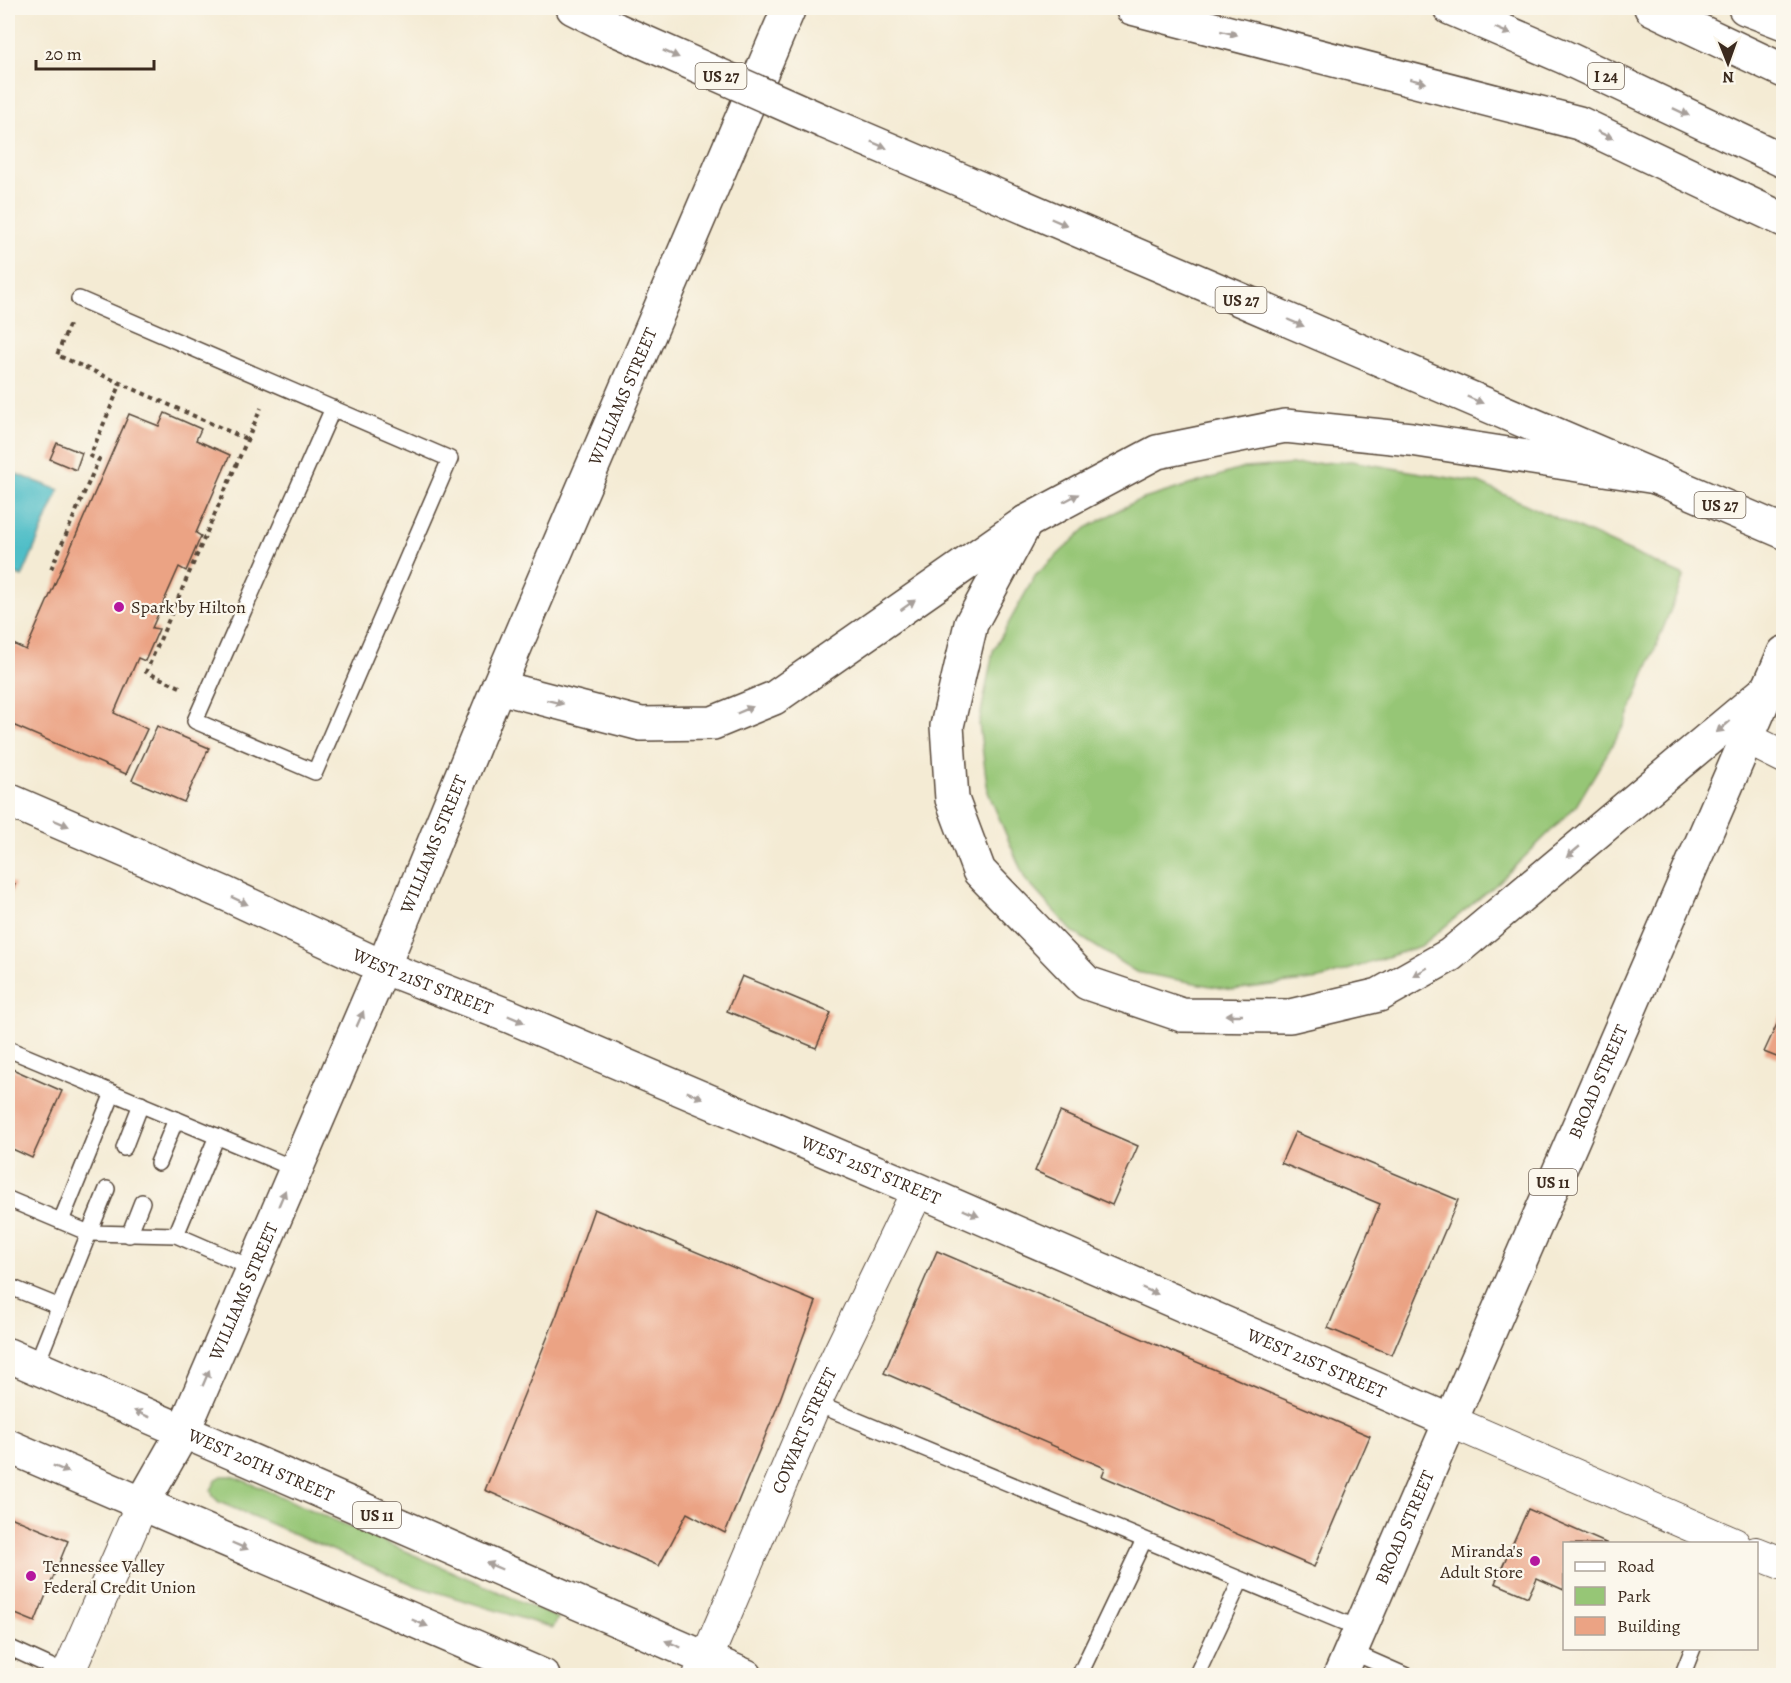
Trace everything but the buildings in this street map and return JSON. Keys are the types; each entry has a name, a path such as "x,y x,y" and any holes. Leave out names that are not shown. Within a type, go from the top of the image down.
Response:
{"main road":[{"name":"US 27","path":"573,8 825,122 1784,532"},
{"name":"WILLIAMS STREET","path":"142,1504 183,1432 294,1169 383,967 498,687 789,8"},
{"path":"1132,8 1579,123 1784,220"},
{"name":"I 24","path":"1450,8 1564,57 1772,155"},
{"path":"1651,8 1784,71"},
{"path":"1745,8 1784,23"},
{"path":"498,687 641,724 713,723 774,698 1026,522 1157,452 1285,426 1411,439 1656,477"},
{"path":"1026,522 971,624 947,726 952,800 979,871 1087,983 1182,1015 1290,1016 1379,995 1450,955 1768,689"},
{"name":"BROAD STREET","path":"1350,1652 1784,653"},
{"name":"WEST 21ST STREET","path":"8,800 226,894 383,967 510,1016 1450,1421"},
{"name":"WEST 20TH STREET","path":"21,1362 183,1432 703,1667 746,1676"},
{"path":"8,1446 543,1676"}],"street":[{"path":"1746,738 1784,757"},
{"name":"COWART STREET","path":"703,1667 815,1403 918,1190"},
{"name":"WEST 21ST STREET","path":"1450,1421 1729,1542"},
{"name":"WILLIAMS STREET","path":"67,1675 142,1504"},
{"path":"1758,1554 1784,1564"}],"lane":[{"path":"79,299 333,408 450,459 315,772 195,720 333,408"},
{"path":"8,1049 294,1169"},
{"path":"61,1221 113,1093"},
{"path":"124,1148 141,1104"},
{"path":"158,1163 177,1119"},
{"path":"176,1235 217,1136"},
{"path":"21,1362 60,1307 107,1189"},
{"path":"8,1199 89,1233 176,1235 252,1268"},
{"path":"129,1235 142,1202"},
{"path":"8,1286 60,1307"},
{"path":"815,1403 1241,1580 1350,1652 1407,1676"},
{"path":"1078,1676 1144,1540"},
{"path":"1196,1676 1241,1580"},
{"path":"8,1647 67,1675"},
{"path":"1682,1676 1692,1650"}],"path":[{"path":"79,299 57,355 246,439"},
{"path":"205,698 146,672 272,382"},
{"path":"51,570 99,459 90,456 121,383"}],"green space":[{"path":"1351,461 1479,483 1684,576 1626,722 1576,806 1498,883 1421,946 1320,979 1232,990 1136,972 1073,932 1025,879 988,792 979,724 993,651 1035,576 1086,528 1134,502 1244,468"},
{"path":"222,1476 232,1476 252,1484 558,1618 553,1628 417,1586 219,1502 211,1490 217,1479"}],"water":[{"path":"11,472 59,490 22,577 8,571 8,481"}],"place":[{"name":"Spark by Hilton","path":"119,607"},
{"name":"Miranda's Adult Store","path":"1535,1561"},
{"name":"Tennessee Valley Federal Credit Union","path":"31,1576"}]}
